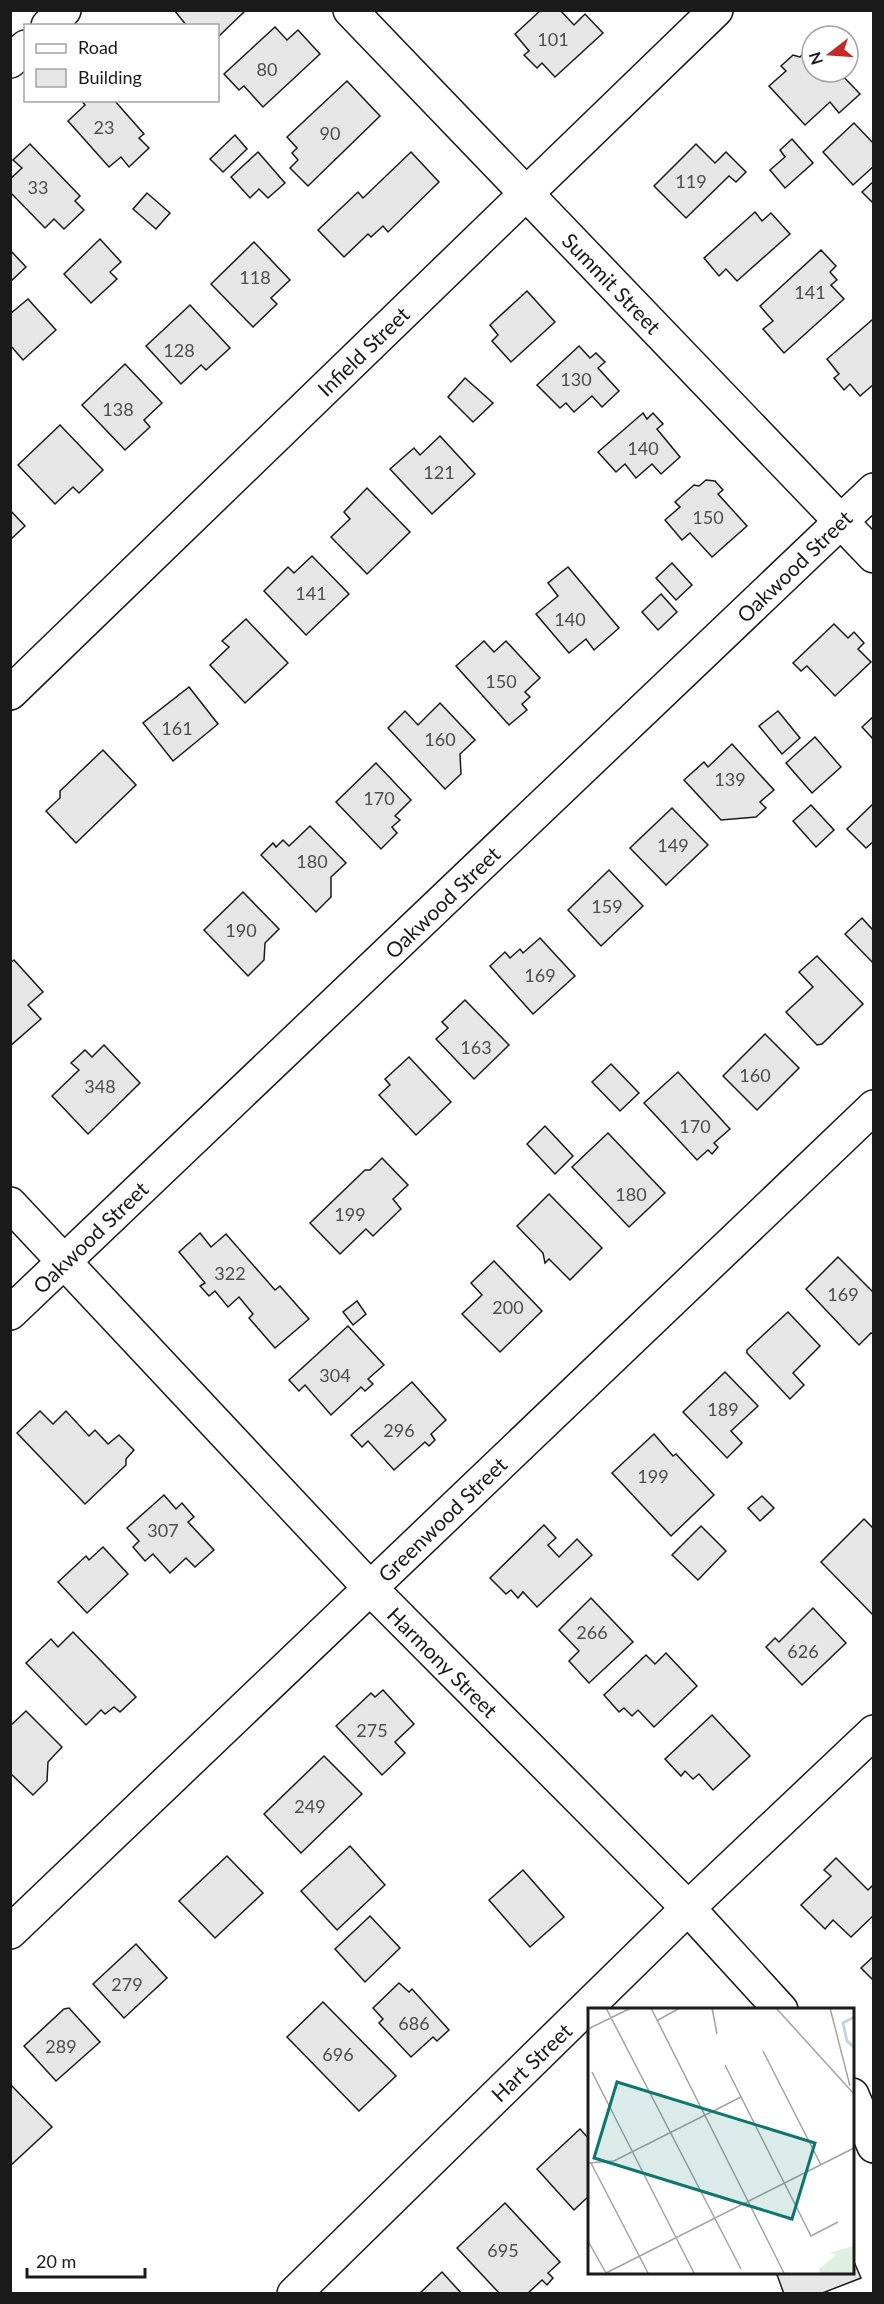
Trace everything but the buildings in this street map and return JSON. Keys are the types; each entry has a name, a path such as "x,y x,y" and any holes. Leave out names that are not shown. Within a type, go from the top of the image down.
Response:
{"street":[{"path":"50,24 64,10"},
{"name":"Summit Street","path":"350,10 873,556"},
{"name":"Infield Street","path":"10,693 716,10"},
{"path":"10,61 24,49"},
{"name":"Oakwood Street","path":"10,1313 873,490"},
{"name":"Greenwood Street","path":"10,1932 873,1107"},
{"name":"Harmony Street","path":"10,1204 370,1588 687,1908 779,2008"},
{"name":"Hart Street","path":"294,2294 687,1908 873,1732"},
{"path":"854,2100 873,2146"}]}
